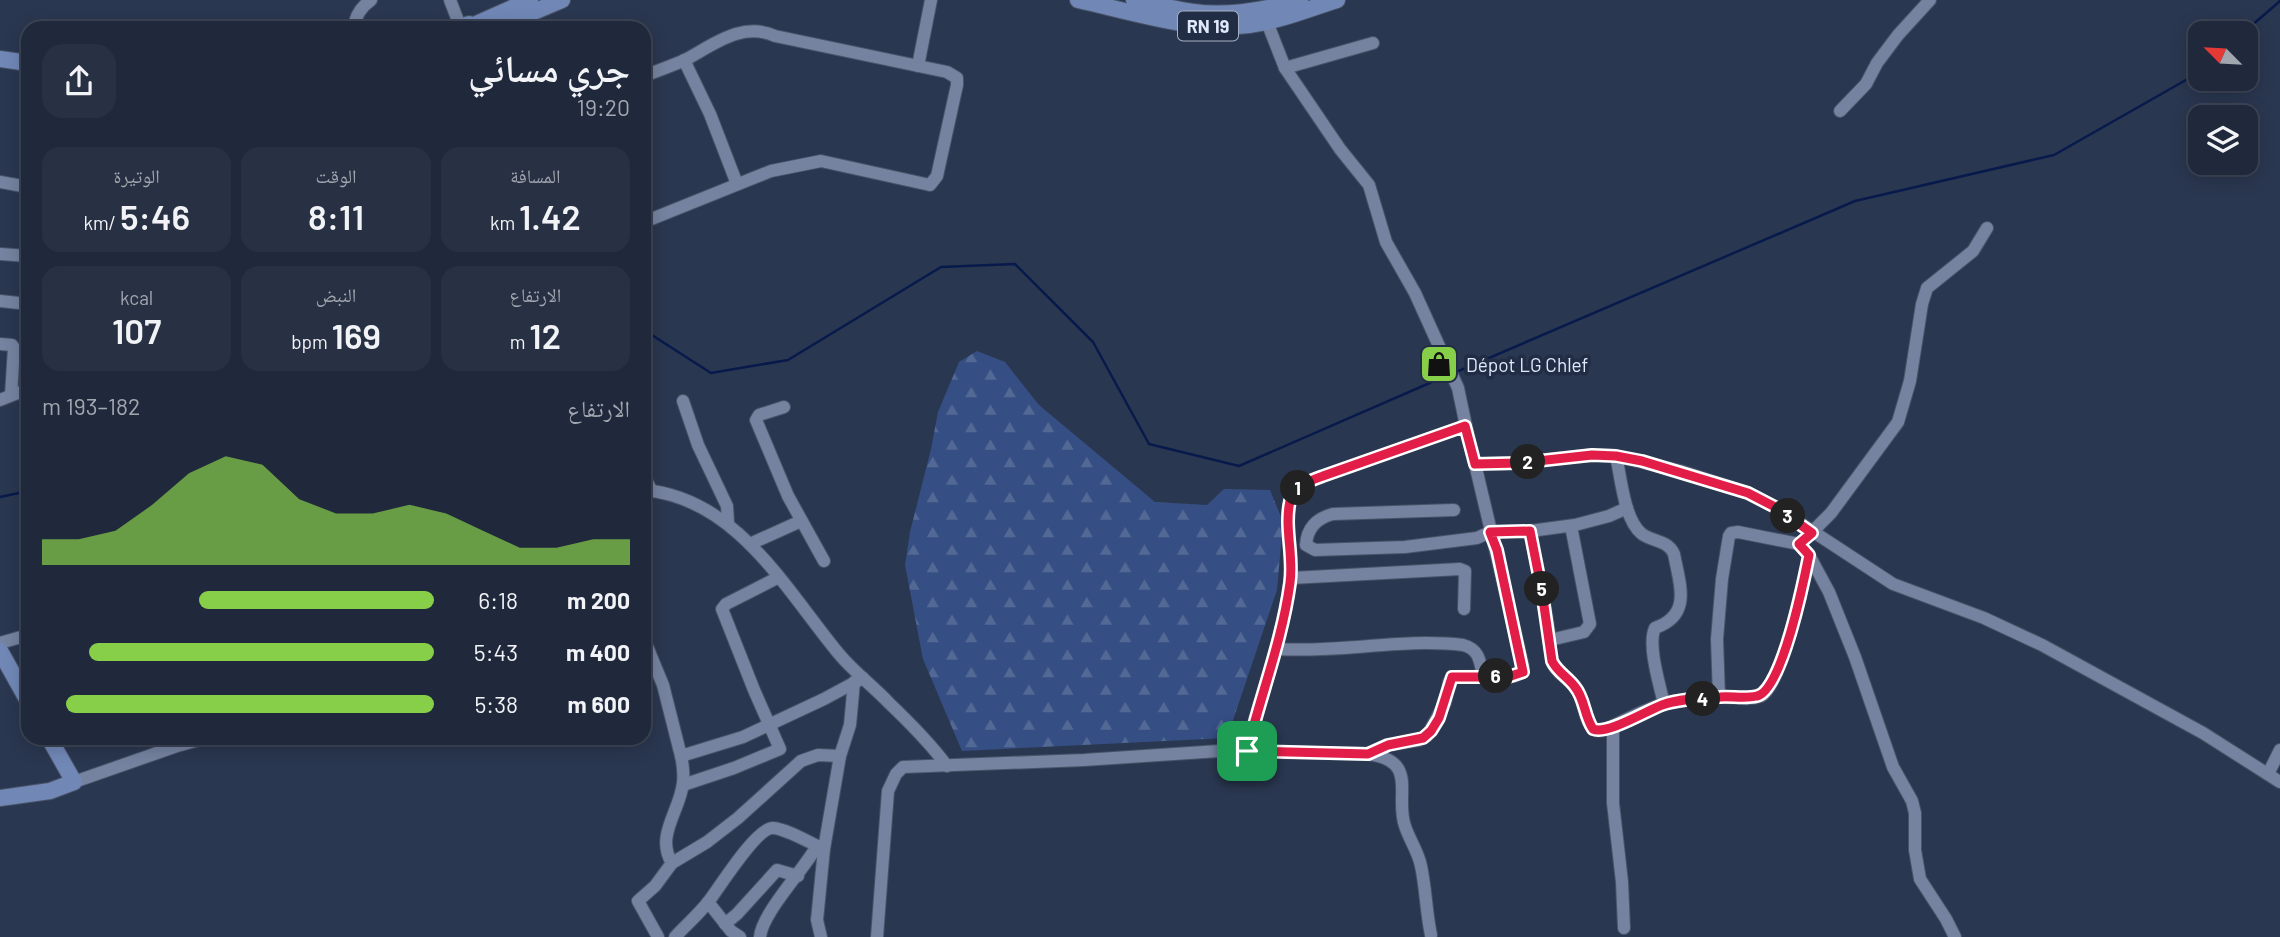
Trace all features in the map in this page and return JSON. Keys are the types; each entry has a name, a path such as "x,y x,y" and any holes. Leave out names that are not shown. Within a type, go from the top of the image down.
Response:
{"main road":[{"path":"481,21 530,0"},
{"path":"512,21 562,0"},
{"name":"RN 19","path":"1078,0 1193,19 1218,14 1250,18 1271,17 1338,0"},
{"name":"RN 19","path":"1134,0 1193,19"},
{"name":"RN 19","path":"1271,17 1300,0"},
{"path":"0,59 21,62"},
{"path":"0,69 21,71"},
{"path":"0,651 21,688"},
{"path":"0,798 50,790 74,782 53,745"}],"street":[{"path":"355,21 360,10 371,0"},
{"path":"450,0 463,21"},
{"path":"918,66 931,0"},
{"path":"1840,111 1866,84 1877,63 1898,35 1930,0"},
{"path":"1271,17 1284,68 1369,186 1386,242 1415,293 1458,388 1524,669 1514,676 1452,677 1439,718 1431,731 1423,738 1388,745 1368,754"},
{"path":"651,73 684,60 724,38 762,30 775,36 947,72 957,78 937,176 930,185 821,161 794,164 651,219"},
{"path":"1284,68 1373,43"},
{"path":"684,60 737,184"},
{"path":"0,182 21,186"},
{"path":"1799,544 1832,513 1898,422 1910,381 1927,288 1973,251 1987,229"},
{"path":"0,254 21,256"},
{"path":"0,301 21,303"},
{"path":"0,344 12,345 14,348 5,397"},
{"path":"683,401 698,445 727,506 728,523"},
{"path":"784,407 759,415 756,420 788,496 824,561"},
{"path":"1247,751 1257,710 1278,649 1291,578 1288,537 1290,500 1295,491 1305,483 1323,476 1465,426"},
{"path":"1475,464 1519,463 1592,455 1616,456 1680,471 1748,493 1777,508 1893,584 1984,618 2053,650 2203,733 2280,782"},
{"path":"1616,456 1627,508 1642,534 1667,545 1673,549 1674,554 1681,604 1674,618 1668,624 1654,628 1652,636 1664,704"},
{"path":"651,491 693,504 728,523 779,577 859,680 920,734 947,766"},
{"path":"1454,510 1325,516 1308,531 1306,545 1315,550 1405,547 1477,538 1490,532 1571,526 1609,516 1627,508"},
{"path":"750,544 801,520"},
{"path":"1550,640 1584,632 1590,624 1571,526"},
{"path":"1530,531 1555,667 1577,689 1591,727 1600,732 1664,704 1719,697 1760,696 1771,686 1800,601 1809,555"},
{"path":"1719,697 1717,639 1729,536 1738,532 1799,544 1809,555 1829,592 1893,767 1912,801 1920,878 1955,937"},
{"path":"1291,578 1463,569 1464,609"},
{"path":"683,785 779,751 780,746 722,609 726,604 779,577"},
{"path":"0,651 21,639"},
{"path":"1278,649 1306,650 1409,643 1463,645 1472,647 1476,652 1483,676"},
{"path":"651,656 663,685 681,756 683,785 665,844 666,853 672,863"},
{"path":"681,756 743,737 859,680"},
{"path":"821,937 817,920 820,847 859,680"},
{"path":"1612,726 1613,803 1624,928"},
{"path":"74,782 181,745"},
{"path":"2269,774 2280,750"},
{"path":"877,937 888,791 903,767 1247,751 1368,754 1386,759 1397,768 1401,775 1404,823 1421,862 1432,936"},
{"path":"658,937 638,901 655,887 672,863 707,842 738,818 770,792 801,761 818,755 840,756"},
{"path":"675,937 708,902 736,864 767,829 782,831 820,847"},
{"path":"760,937 761,926 767,917 820,847"},
{"path":"726,924 777,870 798,876"},
{"path":"708,902 740,937"},
{"path":"810,937 817,920"}],"green space":[{"path":"977,351 1005,362 1039,405 1155,502 1207,505 1224,489 1270,490 1283,522 1277,590 1227,738 962,751 923,659 905,565 938,412 959,362"}],"waterway":[{"path":"2257,21 2280,1"},
{"path":"1454,373 1855,201 2054,155 2188,79"},
{"path":"651,334 711,373 788,360 941,267 1015,264 1093,342 1149,444 1239,466 1448,375"},
{"path":"0,497 21,492"}],"place":[{"name":"Dépot LG Chlef","path":"1439,364"}],"route":[{"path":"1465,426 1475,464 1519,463 1592,455 1642,461 1748,493 1777,508 1812,533 1799,544 1809,555 1800,601 1771,686 1760,696 1719,697 1664,704 1605,730 1593,729 1577,689 1552,661 1530,531 1490,532 1497,550 1523,672 1508,677 1452,677 1439,718 1427,736 1419,740 1395,743 1368,754 1247,751 1257,710 1278,649 1286,612 1291,578 1288,537 1290,500 1295,491 1305,483 1323,476 1465,426"}]}
